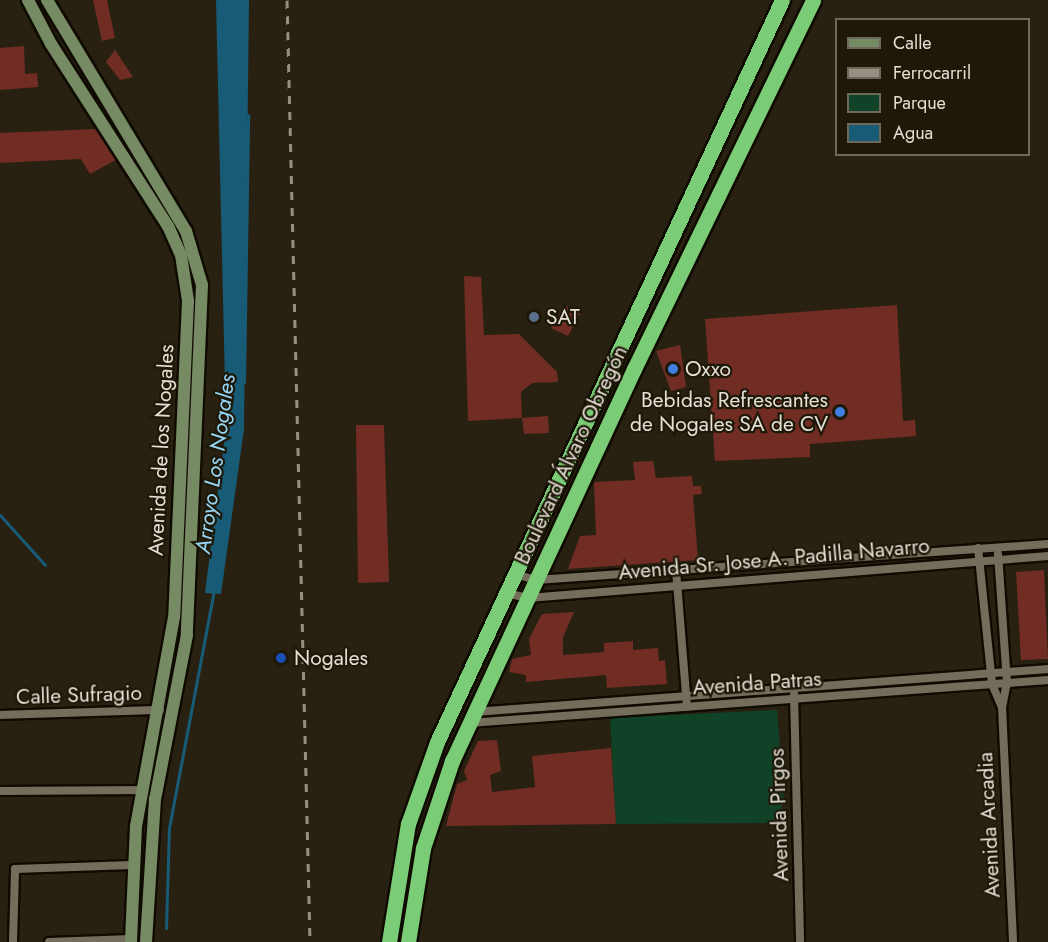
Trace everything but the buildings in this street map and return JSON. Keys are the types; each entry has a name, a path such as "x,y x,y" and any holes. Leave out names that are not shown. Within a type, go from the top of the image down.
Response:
{"highway":[{"name":"Boulevard Álvaro Obregón","path":"389,942 397,871 411,815 437,742 782,0"},
{"name":"Boulevard Álvaro Obregón","path":"408,942 423,848 472,717 618,404 813,0"},
{"path":"575,442 590,425 618,404 617,371 624,338"}],"main road":[{"name":"Avenida de los Nogales","path":"28,0 51,44 168,226 185,274 188,327 174,617 132,865 131,941"},
{"name":"Avenida de los Nogales","path":"47,0 186,231 202,285 186,635 174,718 155,799 146,942"}],"street":[{"name":"Avenida Sr. Jose A. Padilla Navarro","path":"514,574 536,580 1048,543"},
{"name":"Avenida Arcadia","path":"998,546 1007,682 1002,707 1013,942"},
{"name":"Avenida Arcadia","path":"978,548 992,684 1002,707"},
{"name":"Avenida Sr. Jose A. Padilla Navarro","path":"505,593 528,598 999,558 1048,556"},
{"path":"676,570 687,707"},
{"name":"Avenida Patras","path":"472,717 686,694 1048,669"},
{"name":"Avenida Patras","path":"472,717 687,707 1048,680"},
{"name":"Avenida Pirgos","path":"793,687 800,942"},
{"name":"Calle Sufragio","path":"0,715 160,710"},
{"path":"0,791 143,790"},
{"path":"13,942 15,869 132,865"},
{"path":"49,942 131,941"}],"green space":[{"path":"777,710 784,801 775,823 616,824 610,718"}],"water":[{"name":"Arroyo Los Nogales","path":"216,0 249,0 244,429 221,594 205,593 226,428"}],"waterway":[{"name":"Arroyo Los Nogales","path":"244,382 248,115"},
{"path":"0,515 45,565"},
{"name":"Arroyo Los Nogales","path":"166,928 169,828 214,590"}],"railway":[{"path":"287,0 310,942"}],"place":[{"name":"SAT","path":"534,317"},
{"name":"Oxxo","path":"673,369"},
{"name":"Bebidas Refrescantes de Nogales SA de CV","path":"840,412"},
{"name":"Nogales","path":"281,658"}]}
